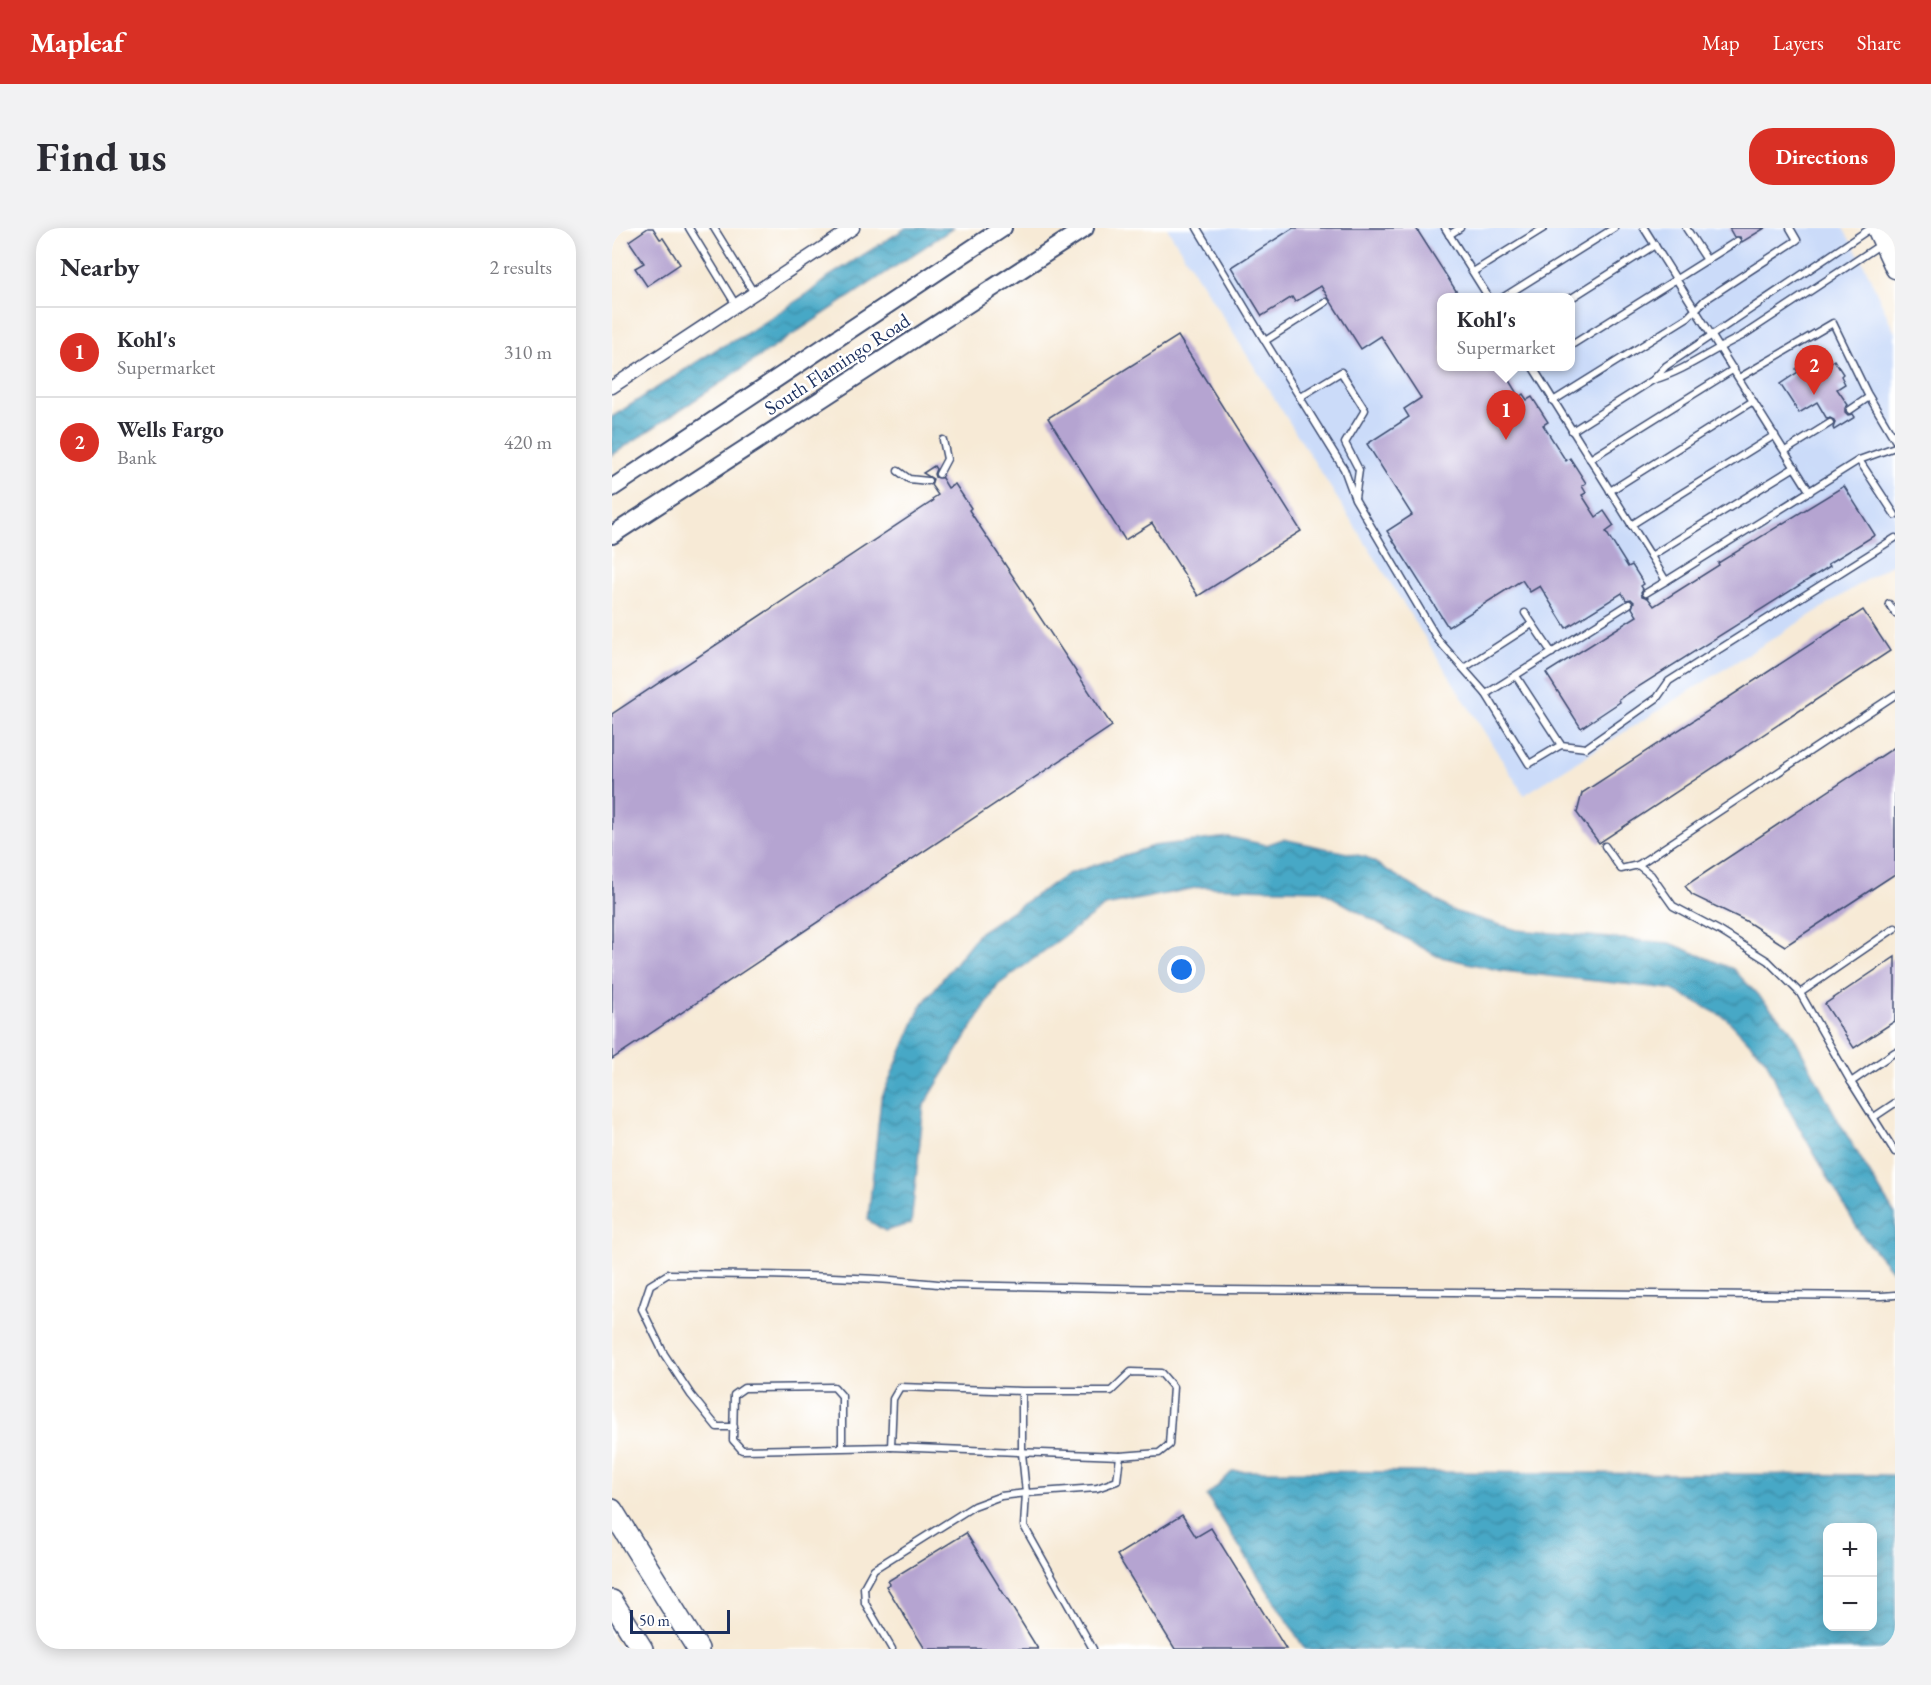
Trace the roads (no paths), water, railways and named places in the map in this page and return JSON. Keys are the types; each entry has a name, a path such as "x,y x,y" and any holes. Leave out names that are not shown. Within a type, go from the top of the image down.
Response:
{"highway":[{"path":"612,1510 698,1649"},
{"path":"612,1601 642,1649"}],"main road":[{"name":"South Flamingo Road","path":"612,488 1004,228"},
{"name":"South Flamingo Road","path":"612,535 1085,228"},
{"path":"1884,235 1895,269"}],"street":[{"path":"612,387 853,228"}],"lane":[{"path":"689,228 736,305"},
{"path":"714,228 755,293"},
{"path":"1197,228 1344,468 1354,499 1438,640 1486,694 1528,764 1561,745 1586,748 1657,698 1669,681 1895,538"},
{"path":"1444,228 1486,293"},
{"path":"1449,235 1460,228"},
{"path":"1473,272 1544,228"},
{"path":"1508,293 1614,228"},
{"path":"1644,228 1810,492"},
{"path":"1686,228 1707,260"},
{"path":"1553,401 1688,317 1705,300 1797,240 1790,228"},
{"path":"1572,430 1653,380 1666,366 1871,228"},
{"path":"1653,380 1672,375 1742,336 1884,235"},
{"path":"1575,343 1737,241"},
{"path":"1575,296 1655,245"},
{"path":"1265,341 1326,302"},
{"path":"1739,378 1833,323 1869,397 1895,440"},
{"path":"1590,459 1734,369"},
{"path":"1537,371 1553,401 1666,581"},
{"path":"1300,397 1341,372 1365,410 1345,443 1359,470 1354,499"},
{"path":"1850,410 1869,397"},
{"path":"1610,491 1753,401"},
{"path":"1785,451 1830,423"},
{"path":"1631,525 1775,435"},
{"path":"939,474 946,459 943,441"},
{"path":"1646,593 1859,460 1895,447"},
{"path":"1859,460 1895,515"},
{"path":"1651,556 1795,466"},
{"path":"897,471 909,479 928,480"},
{"path":"1486,694 1629,604"},
{"path":"1889,604 1895,613"},
{"path":"1525,613 1552,653"},
{"path":"1464,668 1532,624"},
{"path":"1516,676 1561,745"},
{"path":"1605,846 1621,869 1638,865 1895,695"},
{"path":"1638,865 1651,875 1673,906 1720,931 1768,961 1800,993 1851,1082 1895,1152"},
{"path":"1800,993 1895,928"},
{"path":"1851,1082 1895,1052"},
{"path":"1874,1117 1895,1103"},
{"path":"734,1427 717,1427 691,1395 664,1354 642,1309 650,1285 668,1274 902,1280 947,1285 1225,1290 1895,1295"},
{"path":"842,1448 842,1396 834,1387 744,1388 734,1395 734,1440 742,1450 842,1448 891,1447 1120,1455 1159,1453 1169,1445 1173,1387 1161,1373 1131,1372 1111,1391 900,1387 894,1399 891,1447"},
{"path":"1022,1391 1022,1453 1026,1493 1024,1526 1093,1649"},
{"path":"892,1649 865,1603 864,1587 874,1569 974,1506 1001,1496 1097,1488 1117,1481 1120,1455"}],"water":[{"path":"906,228 953,228 612,455 612,417 717,349 743,336 809,293 828,277"},
{"path":"1229,837 1266,845 1283,839 1366,857 1453,911 1517,930 1670,943 1733,969 1790,1029 1840,1124 1895,1215 1895,1272 1860,1233 1787,1106 1766,1060 1726,1018 1671,989 1503,971 1437,956 1320,890 1200,887 1105,906 998,985 924,1105 911,1224 885,1231 868,1220 881,1099 921,1006 980,932 1068,874 1153,846"},
{"path":"1233,1471 1895,1475 1895,1649 1305,1649 1207,1496"}],"place":[{"name":"Wells Fargo","path":"1814,395"},
{"name":"Kohl's","path":"1506,440"}]}
